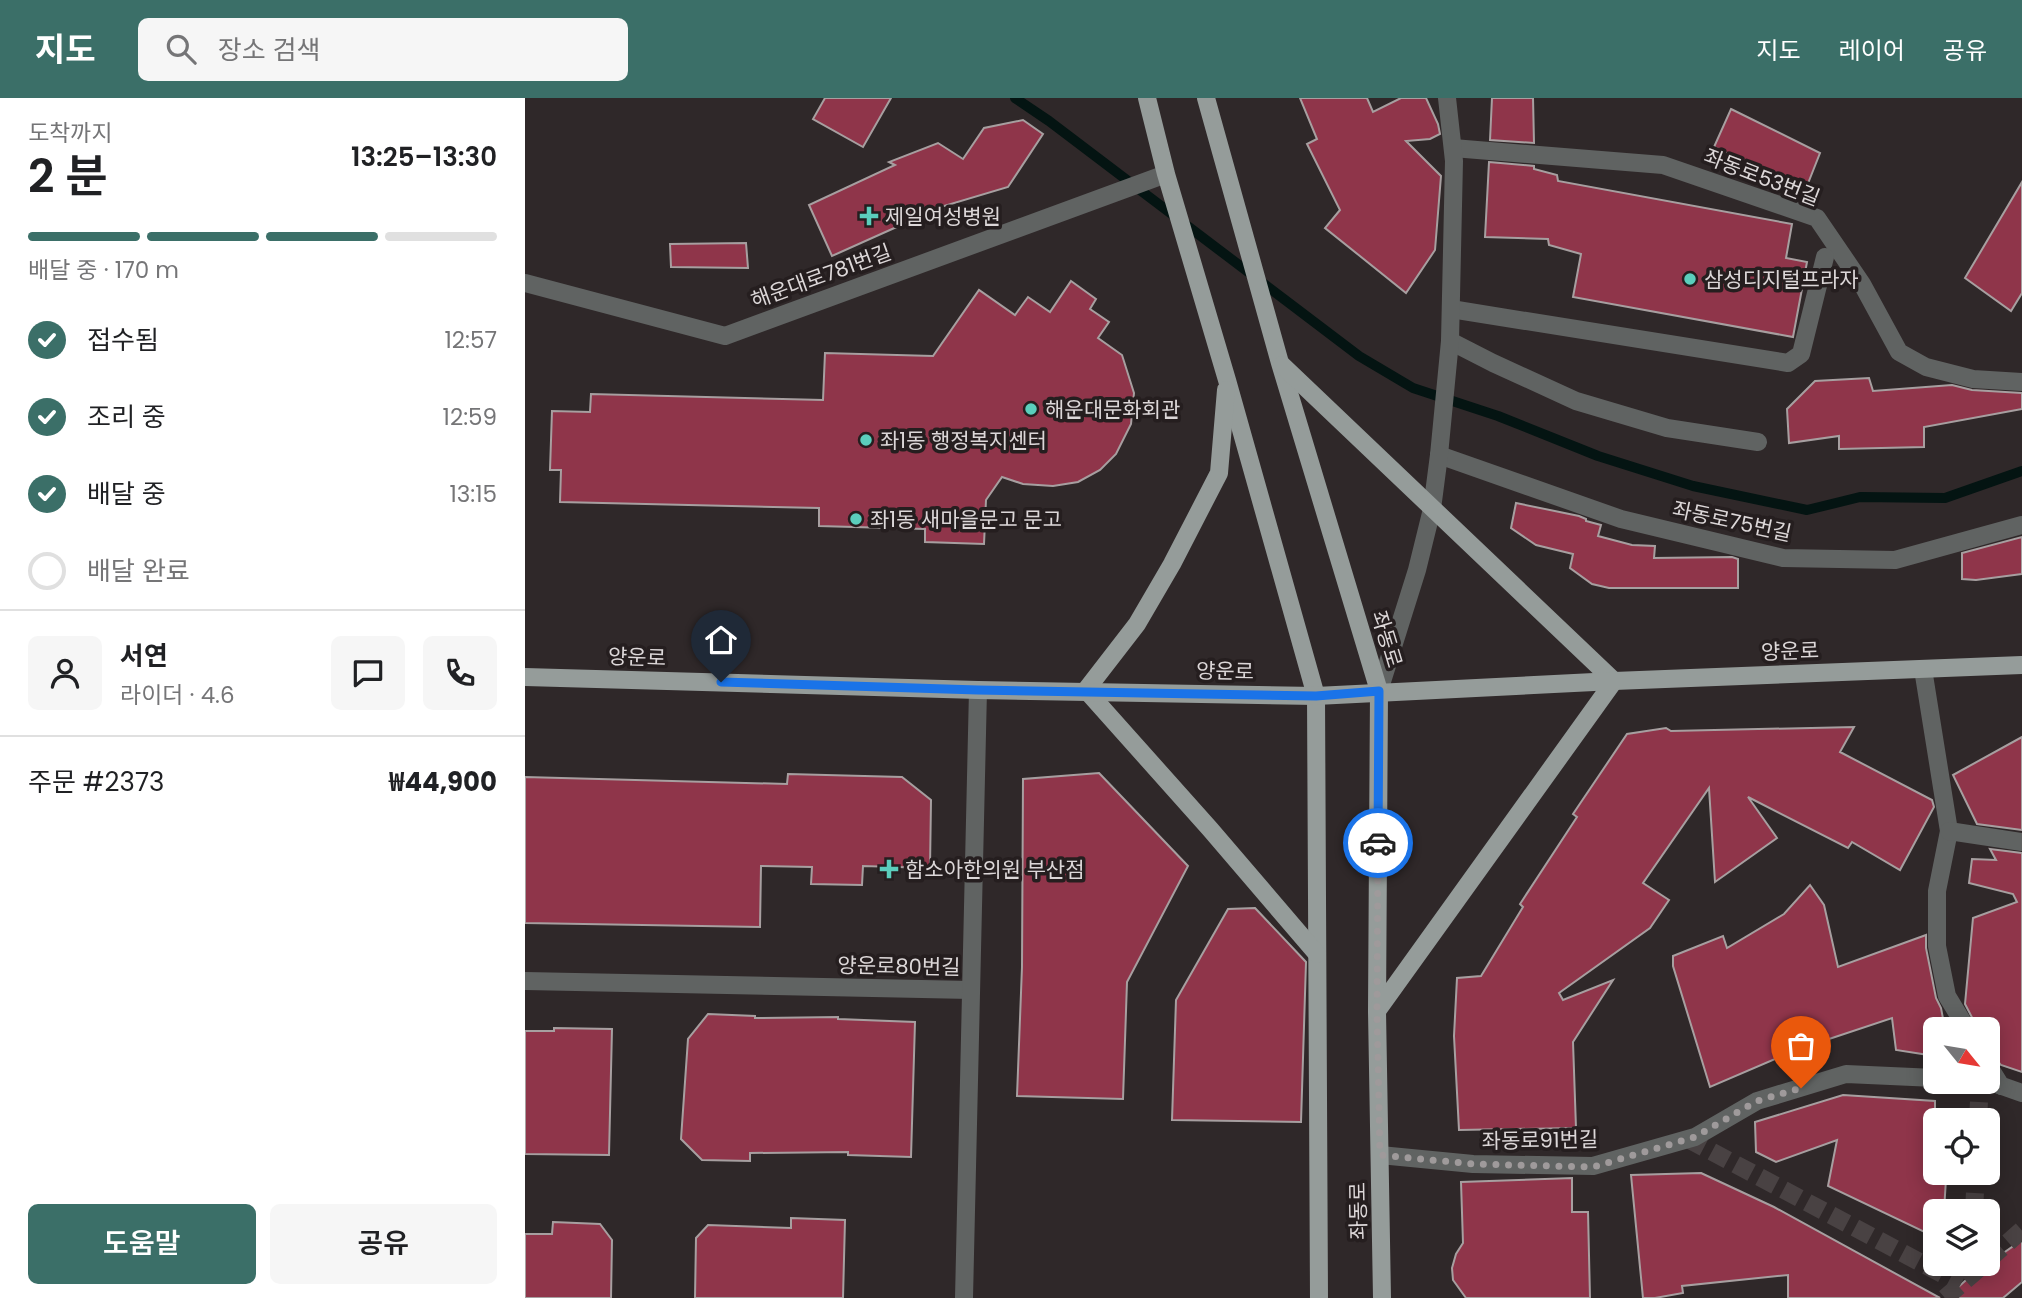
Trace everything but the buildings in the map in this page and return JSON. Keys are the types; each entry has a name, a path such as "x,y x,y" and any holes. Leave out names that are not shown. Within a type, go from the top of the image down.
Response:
{"main road":[{"name":"좌동로","path":"1147,98 1166,174 1316,696 1319,1298"},
{"name":"좌동로","path":"1206,98 1280,363 1379,691 1377,1011 1382,1298"},
{"path":"1280,363 1614,681 1377,1011"},
{"path":"1227,380 1219,473 1172,564 1137,624 1086,690 1317,954"},
{"name":"양운로","path":"525,677 978,690 1316,696 1379,691 2022,665"}],"street":[{"path":"1379,691 1417,570 1432,509 1439,456 1451,309 1454,162 1447,98"},
{"name":"좌동로53번길","path":"1453,148 1663,165 1817,218 1862,284 1899,352 1926,367 1973,379 2022,382"},
{"name":"해운대로781번길","path":"525,283 725,336 1166,174"},
{"path":"1451,309 1788,363 1801,354 1825,257"},
{"path":"1450,341 1576,401 1667,428 1758,442"},
{"name":"좌동로75번길","path":"1439,456 1621,519 1783,558 1895,560 2022,525"},
{"path":"1923,669 1949,831 1937,891 1937,946 1947,996 1960,1017"},
{"name":"양운로80번길","path":"525,981 971,990 978,690"},
{"path":"1949,831 2022,842"},
{"path":"964,1298 971,990"},
{"name":"좌동로91번길","path":"1380,1155 1473,1164 1593,1167 1695,1137 1757,1101 1846,1074 1923,1077"},
{"path":"2000,1085 2022,1093"}],"waterway":[{"path":"1015,98 1359,356 1413,388 1498,416 1598,456 1693,486 1807,510 1860,497 1945,498 2022,471"}],"tunnel":[{"path":"1979,1094 1979,1108"},
{"path":"1688,1139 1961,1284"},
{"path":"1975,1185 1975,1199"},
{"path":"2000,1249 2022,1230"},
{"path":"1945,1298 1970,1276"}],"way so far":[{"path":"1378,843 1380,1155 1473,1164 1593,1167 1695,1137 1757,1101 1801,1088"}],"place":[{"name":"제일여성병원","path":"869,216"},
{"name":"삼성디지털프라자","path":"1690,279"},
{"name":"해운대문화회관","path":"1031,409"},
{"name":"좌1동 행정복지센터","path":"866,440"},
{"name":"좌1동 새마을문고 문고","path":"856,519"},
{"name":"함소아한의원 부산점","path":"889,869"}],"route":[{"path":"721,682 1316,696 1379,691 1378,843"}]}
